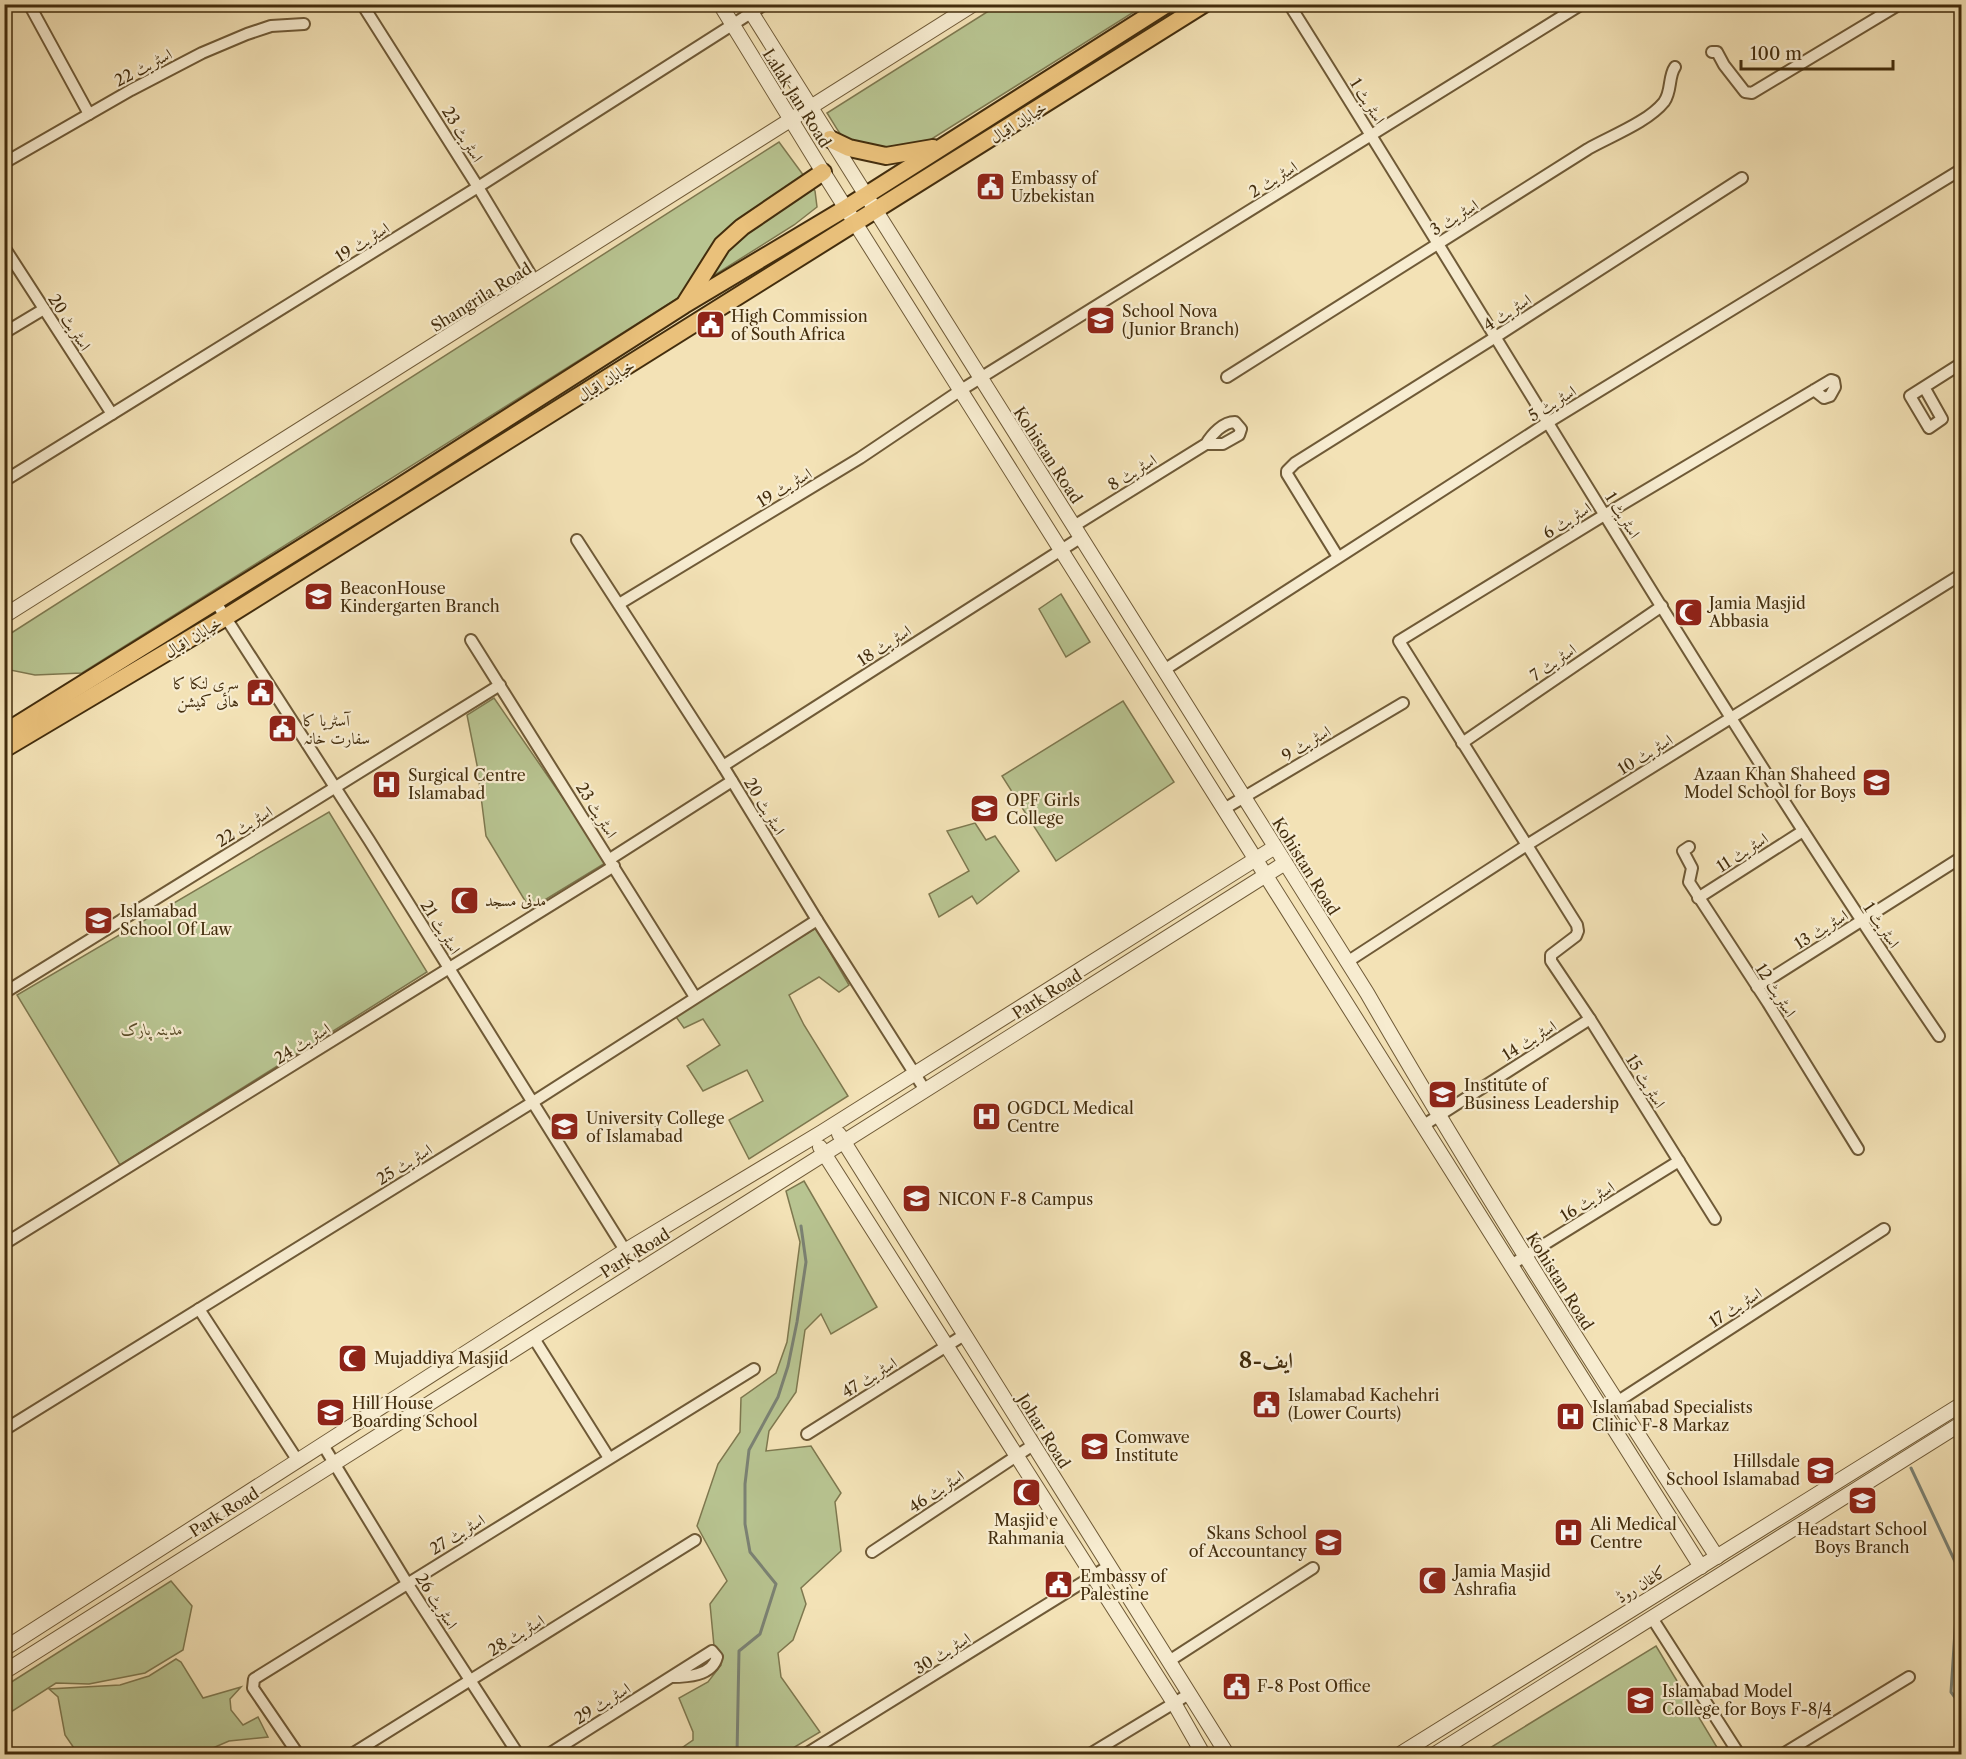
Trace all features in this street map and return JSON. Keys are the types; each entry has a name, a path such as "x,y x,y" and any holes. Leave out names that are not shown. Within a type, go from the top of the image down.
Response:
{"main road":[{"name":"خیابان اقبال","path":"4,733 684,305 846,208 1167,4"},
{"name":"خیابان اقبال","path":"4,749 226,617 1204,4"},
{"path":"830,139 849,148 886,156 943,146"},
{"path":"684,305 722,246 742,227 823,172"}],"street":[{"path":"29,4 89,114"},
{"name":"اسٹریٹ 23","path":"362,4 536,282"},
{"name":"Lalak Jan Road","path":"720,4 846,208"},
{"path":"748,9 765,4"},
{"name":"Shangrila Road","path":"4,616 974,4"},
{"name":"اسٹریٹ 1","path":"1288,4 1439,244 1494,338 1606,514 1730,718 1939,1036"},
{"name":"اسٹریٹ 2","path":"961,390 1582,4"},
{"path":"1712,52 1717,52 1737,84 1745,92 1752,93 1900,4"},
{"name":"اسٹریٹ 19","path":"4,481 478,187 733,25 748,9"},
{"name":"Lalak Jan Road","path":"748,9 864,196"},
{"name":"اسٹریٹ 22","path":"4,163 202,53 271,26 304,24"},
{"name":"اسٹریٹ 3","path":"1227,377 1588,149 1645,118 1664,102 1669,91 1671,73 1675,67"},
{"name":"اسٹریٹ 5","path":"1164,670 1547,423 1962,169"},
{"name":"اسٹریٹ 4","path":"1338,557 1287,471 1295,463 1742,178"},
{"name":"Kohistan Road","path":"864,196 1347,962 1438,1116 1526,1257 1717,1557"},
{"name":"Kohistan Road","path":"846,208 1701,1566"},
{"name":"اسٹریٹ 20","path":"4,247 112,414"},
{"path":"4,333 44,309"},
{"path":"1924,387 1962,363"},
{"name":"اسٹریٹ 19","path":"619,604 860,458 961,390"},
{"name":"اسٹریٹ 6","path":"1462,743 1399,641 1814,390"},
{"name":"اسٹریٹ 8","path":"1061,550 1077,532 1206,444"},
{"name":"اسٹریٹ 20","path":"577,540 723,766 925,1090"},
{"name":"اسٹریٹ 18","path":"723,766 1061,550"},
{"name":"اسٹریٹ 10","path":"1347,962 1527,845 1962,574"},
{"name":"اسٹریٹ 21","path":"215,601 450,969 638,1271"},
{"name":"اسٹریٹ 7","path":"1462,743 1662,606"},
{"name":"اسٹریٹ 23","path":"471,639 695,997"},
{"name":"اسٹریٹ 22","path":"4,993 500,685"},
{"name":"اسٹریٹ 9","path":"1224,809 1404,703"},
{"path":"1462,743 1527,845"},
{"name":"اسٹریٹ 24","path":"4,1244 450,969 732,781"},
{"name":"اسٹریٹ 11","path":"1698,898 1803,831"},
{"name":"اسٹریٹ 15","path":"1527,845 1577,925 1576,936 1551,955 1551,961 1715,1219"},
{"name":"اسٹریٹ 12","path":"1689,847 1683,851 1692,868 1689,882 1858,1149"},
{"name":"Park Road","path":"4,1649 626,1250 834,1125 1275,848"},
{"name":"اسٹریٹ 13","path":"1756,987 1962,857"},
{"name":"Park Road","path":"4,1672 1285,863"},
{"name":"اسٹریٹ 25","path":"4,1430 533,1102 817,920"},
{"path":"1328,973 1347,962"},
{"path":"1347,1005 1366,993"},
{"name":"اسٹریٹ 14","path":"1424,1125 1590,1019"},
{"name":"Johar Road","path":"834,1125 1227,1755"},
{"path":"813,1137 1174,1703 1203,1755"},
{"name":"اسٹریٹ 16","path":"1511,1265 1679,1161"},
{"name":"اسٹریٹ 17","path":"1603,1411 1884,1229"},
{"path":"199,1309 298,1461"},
{"name":"اسٹریٹ 47","path":"807,1434 964,1335"},
{"path":"533,1337 609,1458"},
{"name":"اسٹریٹ 27","path":"298,1755 253,1688 254,1679 754,1369"},
{"name":"کاغان روڈ","path":"1400,1755 1962,1404"},
{"path":"1435,1755 1962,1423"},
{"name":"اسٹریٹ 26","path":"323,1445 407,1583 518,1755"},
{"name":"اسٹریٹ 46","path":"872,1552 1033,1445"},
{"name":"اسٹریٹ 28","path":"352,1755 695,1540"},
{"name":"اسٹریٹ 30","path":"806,1755 1109,1566"},
{"path":"1169,1661 1313,1568"},
{"path":"1652,1618 1739,1755"},
{"path":"1534,1671 1544,1686"},
{"name":"اسٹریٹ 29","path":"549,1755 671,1677"},
{"path":"1783,1755 1910,1677"},
{"path":"1090,1755 1189,1694"}],"green space":[{"path":"998,5 1145,5 930,140 899,147 877,148 855,145 841,135 827,113"},
{"path":"779,142 815,191 817,207 794,225 82,673 35,675 5,669 5,637"},
{"path":"1061,594 1090,642 1066,657 1039,609"},
{"path":"494,698 607,862 530,909 486,836 477,765 467,715"},
{"path":"1123,701 1174,782 1056,861 1002,776"},
{"name":"مدینہ پارک","path":"329,812 427,972 120,1165 17,995"},
{"path":"975,823 986,840 995,836 1019,871 977,904 972,896 939,917 929,894 969,871 947,831"},
{"path":"816,928 849,985 839,992 819,977 789,995 804,1025 848,1096 749,1159 729,1120 763,1101 747,1070 703,1091 687,1066 720,1045 703,1019 684,1028 674,1014"},
{"path":"804,1181 877,1307 831,1334 821,1314 805,1330 796,1392 769,1431 766,1451 811,1446 841,1493 835,1502 841,1551 801,1588 806,1604 793,1640 778,1653 781,1677 820,1732 783,1754 673,1754 693,1740 693,1732 679,1698 708,1682 721,1665 714,1646 710,1604 727,1581 697,1526 718,1464 740,1432 741,1398 776,1373 787,1342 800,1242 786,1191"},
{"path":"171,1581 192,1606 183,1650 145,1673 89,1684 56,1683 11,1712 5,1701 5,1686"},
{"name":"Islamabad Model College for Boys F-8/4","path":"1656,1646 1721,1754 1480,1754"},
{"path":"176,1659 181,1662 203,1698 241,1687 230,1699 231,1710 243,1725 258,1717 268,1737 229,1741 199,1754 78,1754 65,1735 58,1697 49,1689 120,1685 149,1676"}],"waterway":[{"path":"737,1754 739,1651 760,1634 776,1584 750,1552 745,1524 745,1484 749,1450 778,1397 788,1366 806,1262 801,1226"},
{"path":"1911,1468 1959,1570 1951,1692 1962,1707"}],"place":[{"name":"Embassy of Uzbekistan","path":"990,187"},
{"name":"School Nova (Junior Branch)","path":"1101,320"},
{"name":"High Commission of South Africa","path":"710,325"},
{"name":"BeaconHouse Kindergarten Branch","path":"319,597"},
{"name":"Jamia Masjid Abbasia","path":"1688,612"},
{"name":"سری لنکا کا ہائی کمیشن","path":"260,692"},
{"name":"آسٹریا کا سفارت خانہ","path":"282,729"},
{"name":"Azaan Khan Shaheed Model School for Boys","path":"1877,783"},
{"name":"Surgical Centre Islamabad","path":"387,784"},
{"name":"OPF Girls College","path":"985,809"},
{"name":"مدنی مسجد","path":"464,900"},
{"name":"Islamabad School Of Law","path":"99,920"},
{"name":"Institute of Business Leadership","path":"1443,1094"},
{"name":"OGDCL Medical Centre","path":"986,1117"},
{"name":"University College of Islamabad","path":"565,1127"},
{"name":"NICON F-8 Campus","path":"917,1199"},
{"name":"Mujaddiya Masjid","path":"353,1358"},
{"name":"Islamabad Kachehri (Lower Courts)","path":"1267,1404"},
{"name":"Hill House Boarding School","path":"331,1412"},
{"name":"Islamabad Specialists Clinic F-8 Markaz","path":"1571,1416"},
{"name":"Comwave Institute","path":"1094,1446"},
{"name":"Hillsdale School Islamabad","path":"1821,1470"},
{"name":"Masjid e Rahmania","path":"1026,1492"},
{"name":"Headstart School Boys Branch","path":"1862,1501"},
{"name":"Ali Medical Centre","path":"1569,1533"},
{"name":"Skans School of Accountancy","path":"1328,1542"},
{"name":"Jamia Masjid Ashrafia","path":"1433,1580"},
{"name":"Embassy of Palestine","path":"1059,1585"},
{"name":"F-8 Post Office","path":"1236,1686"},
{"name":"Islamabad Model College for Boys F-8/4","path":"1641,1700"}],"district":[{"name":"ایف-8","path":"1266,1360"}]}
